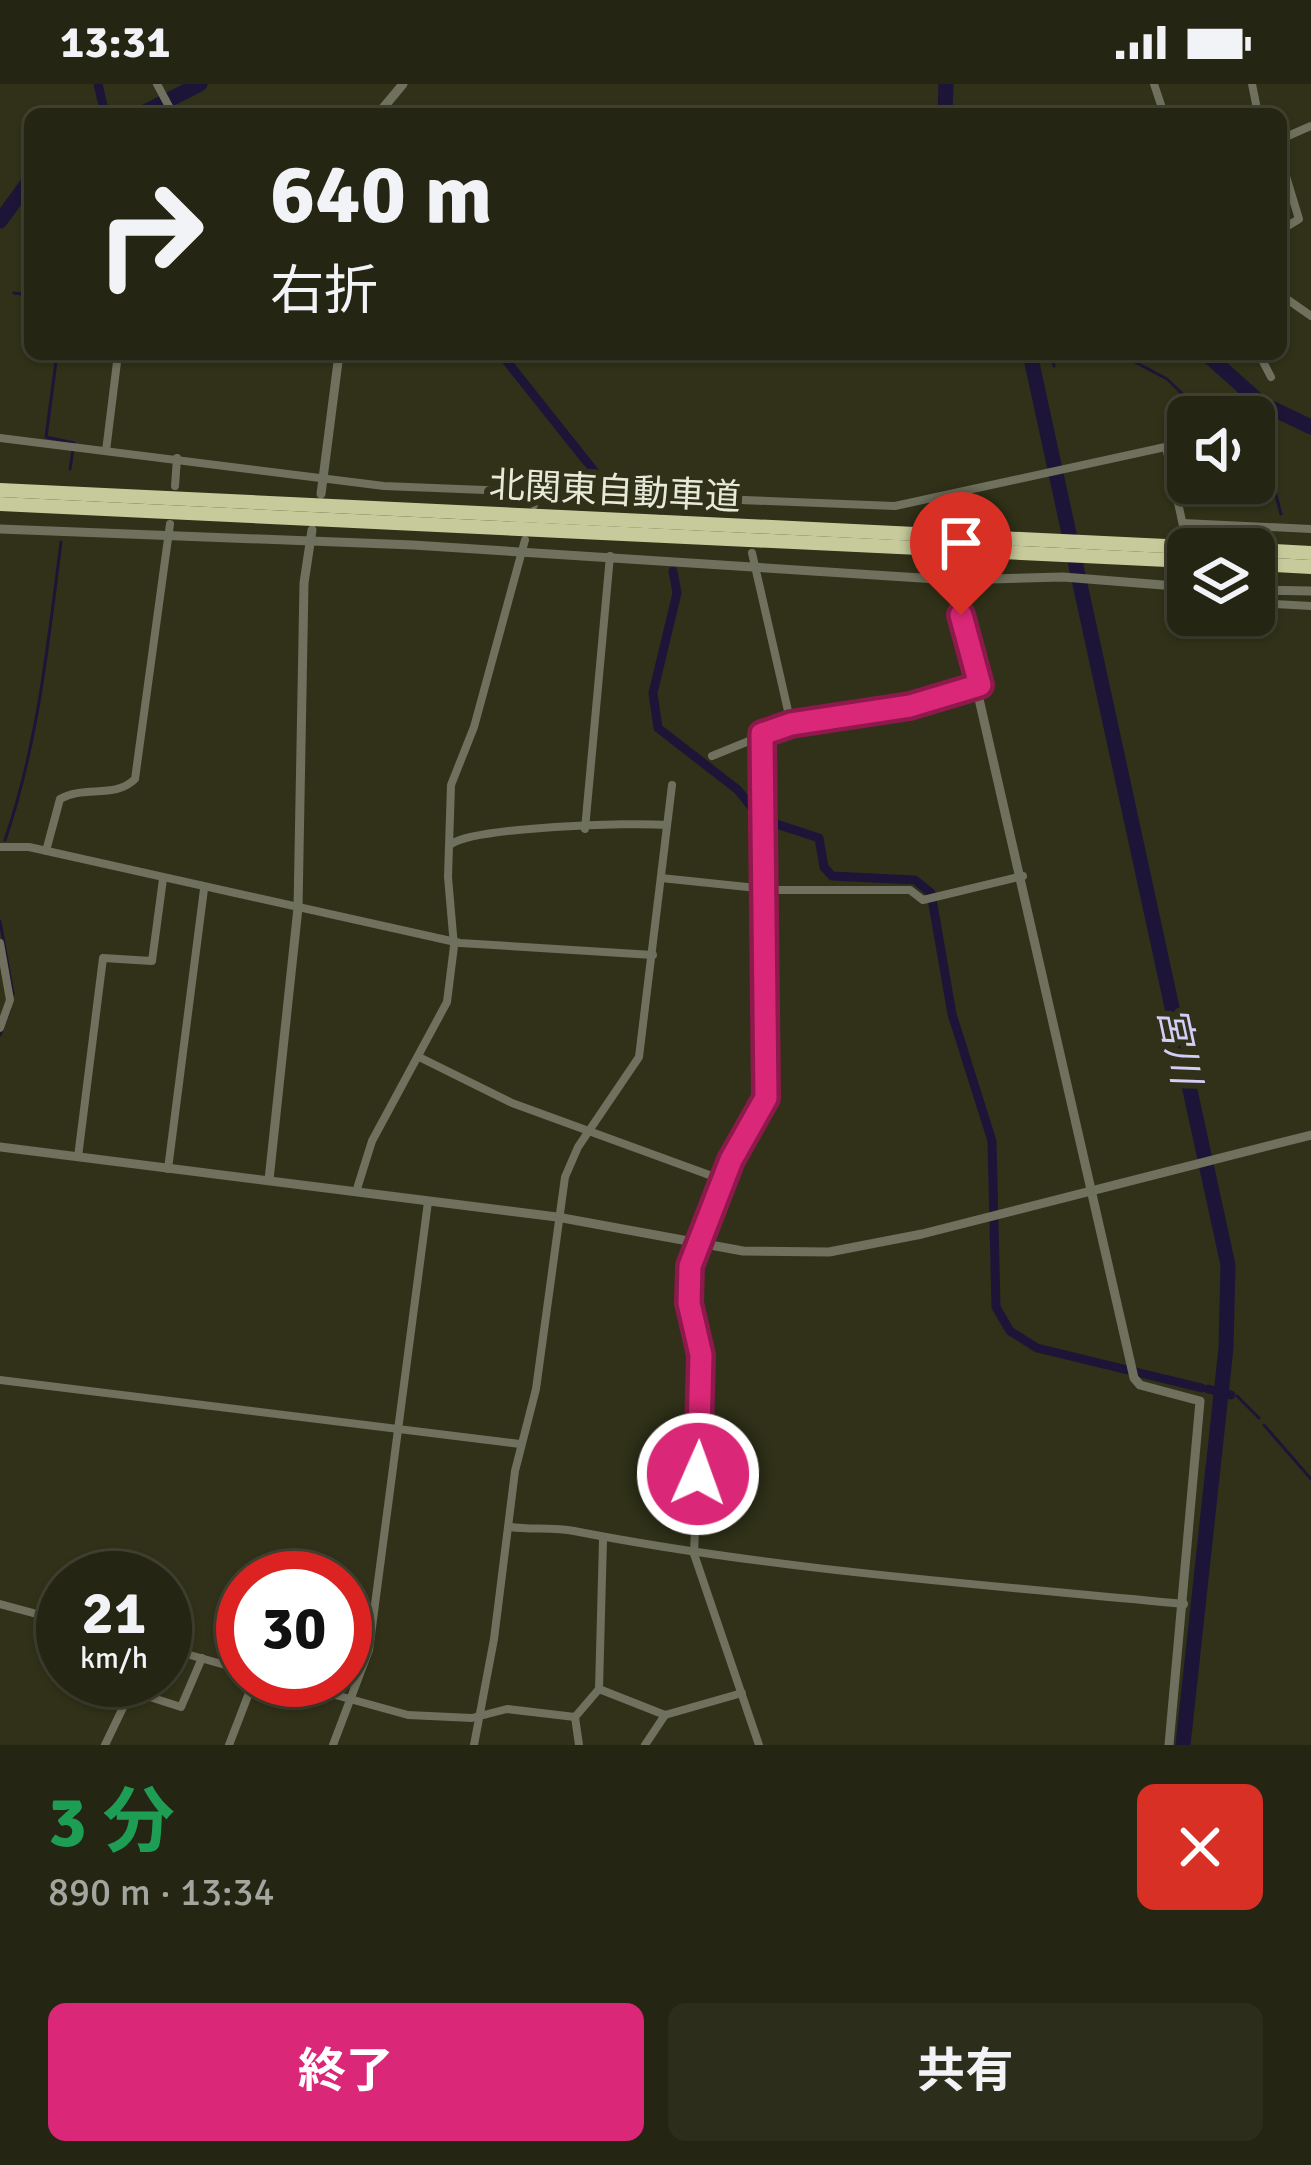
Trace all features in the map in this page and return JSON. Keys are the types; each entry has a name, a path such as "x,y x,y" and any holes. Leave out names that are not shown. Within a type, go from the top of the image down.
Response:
{"highway":[{"name":"北関東自動車道","path":"0,490 1047,547 1167,549"},
{"name":"北関東自動車道","path":"0,504 1047,547"},
{"name":"北関東自動車道","path":"1088,549 1167,558"},
{"path":"1275,551 1311,553"},
{"path":"1275,565 1311,567"}],"street":[{"path":"383,108 403,84"},
{"path":"1287,180 1299,219 1287,226"},
{"path":"106,451 117,360"},
{"path":"320,494 338,360"},
{"path":"1262,360 1270,377"},
{"path":"0,438 324,478 537,493 895,506 1166,447 1184,528"},
{"path":"175,487 177,458"},
{"path":"534,505 537,493"},
{"path":"731,497 736,509"},
{"path":"933,499 938,522"},
{"path":"1183,523 1311,529"},
{"path":"0,529 169,529 523,546 610,556 753,558 952,580 1089,578 1167,585"},
{"path":"46,850 60,799 76,792 119,790 135,779 169,529"},
{"path":"269,1180 298,908 304,584 312,536"},
{"path":"356,1192 373,1141 447,1002 453,941 452,785 474,727 523,546"},
{"path":"585,830 610,556"},
{"path":"753,558 791,724"},
{"path":"948,563 980,685 1134,1378 1140,1385 1200,1401 1169,1745"},
{"path":"1275,590 1311,591"},
{"path":"1275,604 1311,606"},
{"path":"712,756 791,724 910,706 980,685"},
{"path":"758,1745 694,1554 701,1355 688,1287 723,1180 766,1098 762,734"},
{"path":"474,1745 520,1444 536,1389 557,1217 571,1161 640,1057 672,785"},
{"path":"451,844 499,832 585,830 611,821 667,825"},
{"path":"0,847 46,850 453,941 653,955"},
{"path":"662,878 767,890 847,886 910,890 931,898 1023,876"},
{"path":"78,1159 103,958 152,961 164,879"},
{"path":"168,1168 204,889"},
{"path":"0,943 10,1000 0,1028"},
{"path":"419,1057 512,1103 723,1180"},
{"path":"0,1148 557,1217 700,1244 829,1252 994,1216 1311,1135"},
{"path":"372,1627 428,1202"},
{"path":"0,1380 520,1444"},
{"path":"510,1527 573,1531 694,1554 1184,1604"},
{"path":"579,1745 575,1717 599,1689 603,1540"},
{"path":"0,1604 36,1614"},
{"path":"192,1655 216,1662"},
{"path":"105,1745 131,1690 181,1707 202,1658"},
{"path":"599,1689 665,1715 742,1693"},
{"path":"372,1705 408,1715 507,1709 575,1717"},
{"path":"229,1745 244,1707"},
{"path":"333,1745 348,1707"},
{"path":"645,1745 665,1715"}],"waterway":[{"path":"98,84 104,108"},
{"path":"153,108 200,84"},
{"path":"945,108 946,84"},
{"path":"0,221 24,188"},
{"path":"14,293 24,294"},
{"path":"56,360 46,437 74,443 70,469"},
{"path":"506,360 622,506"},
{"name":"宮川","path":"1031,360 1228,1265 1226,1348 1183,1745"},
{"path":"1052,360 1054,366"},
{"path":"1131,360 1167,379 1184,396"},
{"path":"1213,360 1261,403 1311,427"},
{"path":"1275,492 1281,514"},
{"path":"5,840 34,730 61,542"},
{"path":"673,571 677,593 653,693 658,728 738,790 761,819 819,838 824,867 832,876 915,880 931,893 952,1014 992,1141 996,1307 1010,1331 1037,1348 1202,1388"},
{"path":"0,921 13,994"},
{"path":"0,1035 10,1009"},
{"name":"宮川","path":"1208,1389 1231,1395"},
{"path":"1237,1396 1259,1418"},
{"path":"1264,1425 1311,1479"}],"route":[{"path":"698,1474 701,1355 699,1330 689,1303 690,1266 731,1160 766,1098 762,734 791,724 910,706 980,685 961,615"}]}
